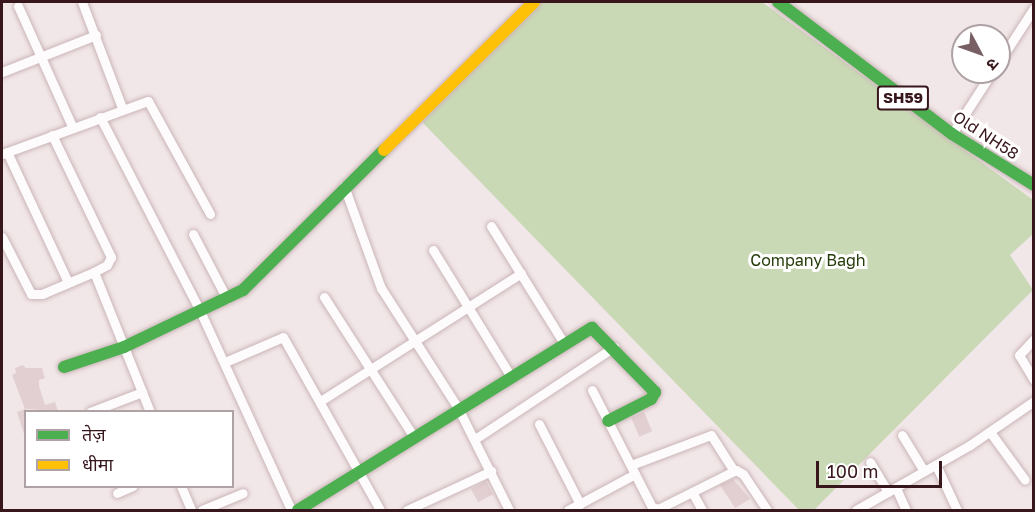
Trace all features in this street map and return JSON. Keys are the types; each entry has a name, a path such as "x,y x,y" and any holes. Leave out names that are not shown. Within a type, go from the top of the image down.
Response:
{"street":[{"path":"82,2 122,108"},
{"path":"64,367 124,346 201,313 250,284 344,186 534,2"},
{"name":"Old NH58","path":"778,2 954,131 1034,185"},
{"name":"Old NH58","path":"789,2 954,131"},
{"path":"18,6 72,126"},
{"path":"1011,43 1034,8"},
{"path":"2,72 96,35"},
{"path":"954,131 984,84"},
{"path":"68,282 4,153 122,108 151,102 210,214"},
{"path":"100,117 225,362 291,510"},
{"path":"2,237 30,294 94,272 106,265 111,256 52,135"},
{"name":"Old NH58","path":"994,156 1034,176"},
{"path":"344,186 376,278 458,408 509,510"},
{"path":"491,226 565,345"},
{"path":"193,234 227,299"},
{"path":"433,250 511,377"},
{"path":"94,272 150,410"},
{"path":"322,400 521,273"},
{"path":"324,297 414,437"},
{"path":"298,510 362,472 458,408 594,328 655,392 651,399 608,421"},
{"path":"225,362 283,337 322,400 362,472 380,510"},
{"path":"1034,339 1019,355 1034,380"},
{"path":"475,439 614,347"},
{"path":"592,390 654,509 734,471"},
{"path":"93,410 142,392"},
{"path":"856,510 990,432 1034,401"},
{"path":"539,424 580,504"},
{"path":"990,432 1024,480"},
{"path":"568,510 633,470 711,435 734,471 743,474 767,510"},
{"path":"902,435 924,471"},
{"path":"870,462 906,510"},
{"path":"936,465 957,510"},
{"path":"407,510 491,471"},
{"path":"117,493 128,488"},
{"path":"182,488 191,510"},
{"path":"202,510 243,492"},
{"path":"692,492 702,510"}],"green space":[{"name":"Company Bagh","path":"539,2 762,2 1033,200 1033,234 1010,255 1033,290 814,510 799,510 422,122"}],"building":[{"path":"23,365 26,368 42,368 45,378 39,380 39,386 45,405 55,402 58,410 24,410 24,434 17,412 25,409 12,375 16,373 15,368"},
{"path":"644,412 652,431 639,437 631,417"},
{"path":"733,479 750,499 735,508 720,485"},
{"path":"486,481 493,494 478,502 471,489"}],"traffic: fast":[{"path":"778,2 952,134 1034,185"},
{"path":"64,367 124,347 243,290 384,150"},
{"path":"298,510 592,328 655,392 651,399 608,421"}],"traffic: slow":[{"path":"384,150 534,2"}]}
